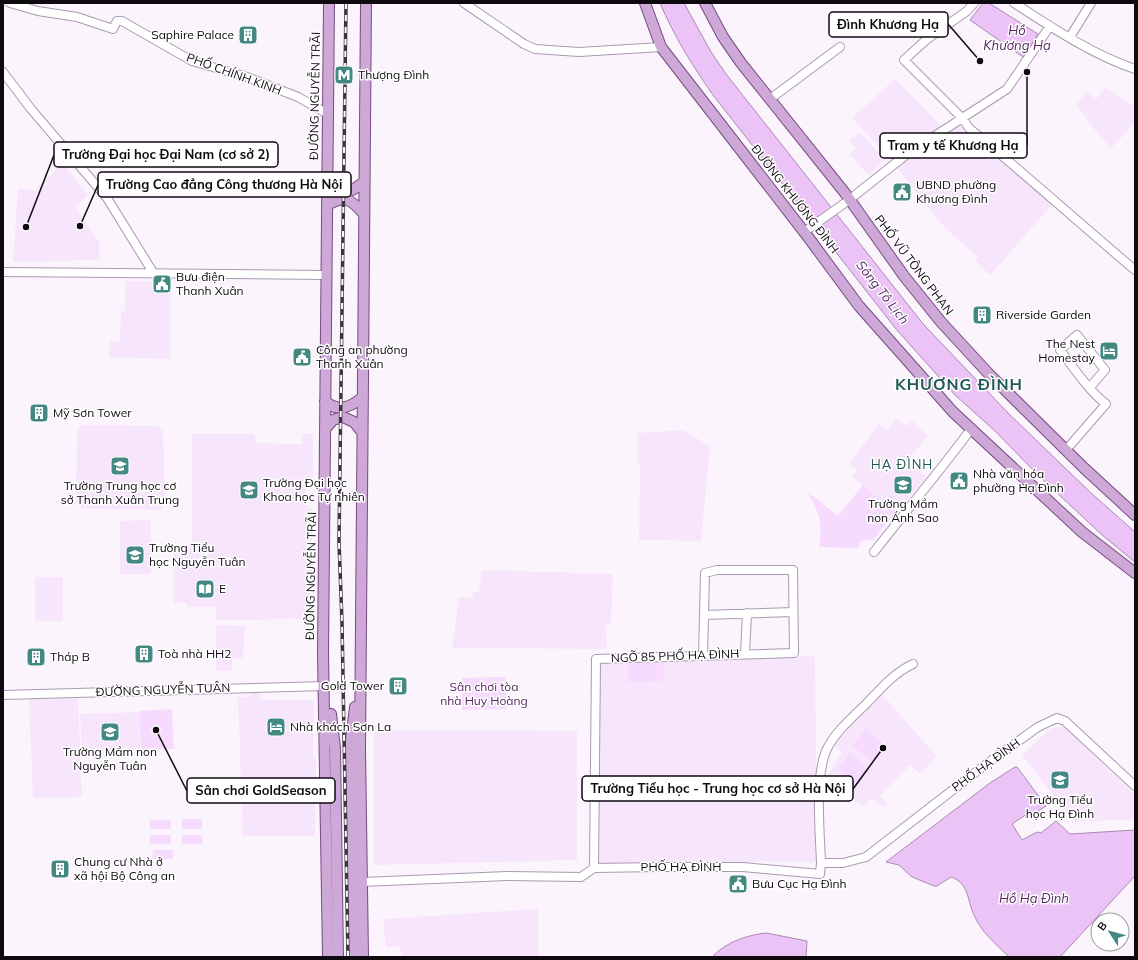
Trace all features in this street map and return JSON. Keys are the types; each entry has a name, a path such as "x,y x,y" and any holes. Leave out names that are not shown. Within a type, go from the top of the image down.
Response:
{"main road":[{"name":"ĐƯỜNG NGUYỄN TRÃI","path":"328,957 323,654 329,3"},
{"path":"363,957 360,655 366,3"},
{"name":"ĐƯỜNG KHƯƠNG ĐÌNH","path":"645,3 661,47 807,230 859,306 953,412 1082,532 1135,573"},
{"name":"PHỐ VŨ TÔNG PHAN","path":"705,3 723,37 846,202 953,336 1114,498 1135,515"},
{"path":"327,185 338,192 350,192 364,182"},
{"path":"327,205 338,199 344,199 356,204 364,214"},
{"path":"325,401 334,407 346,407 353,405 363,397"},
{"path":"325,429 333,420 344,417 354,422 362,432"},
{"path":"323,654 335,748 338,957"},
{"path":"354,957 350,748 360,655"}],"street":[{"name":"PHỐ CHÍNH KINH","path":"10,3 38,11 77,17 113,29 117,21 122,21 192,61 247,77 298,97 328,114"},
{"path":"464,3 524,44 535,49 579,52 661,47"},
{"path":"974,3 967,11 926,40 904,60 963,119 969,128 1034,182 1097,239 1135,270"},
{"path":"1014,3 1050,26 1117,63 1135,69"},
{"path":"1070,37 1091,3"},
{"path":"807,230 846,202 907,154 1007,89 1050,26"},
{"path":"770,99 840,48"},
{"path":"3,72 31,109 107,198 154,274"},
{"path":"3,272 326,275"},
{"path":"1066,450 1106,404 1090,387 1060,350 1077,335 1105,370 1090,387"},
{"path":"874,552 906,511 939,473 971,429"},
{"path":"702,656 706,573 718,570 793,570 794,612 704,615"},
{"name":"NGÕ 85 PHỐ HẠ ĐÌNH","path":"594,868 596,659 794,653 794,612"},
{"path":"745,654 747,613"},
{"path":"821,862 820,796 823,759 827,747 836,735 880,689 900,670 913,664"},
{"name":"ĐƯỜNG NGUYỄN TUÂN","path":"3,695 324,686"},
{"name":"PHỐ HẠ ĐÌNH","path":"362,882 507,876 580,876 594,868 743,867 820,874 821,862 843,863 866,857 985,765 1038,727 1057,718 1065,721 1135,786"}],"shaded area":[{"path":"895,79 942,127 906,149 892,161 852,118"},
{"path":"1106,87 1128,103 1135,105 1135,123 1111,148 1098,134 1076,104 1087,92 1096,99"},
{"path":"961,126 1052,205 990,275 975,261 978,257 946,229 895,166 955,127"},
{"path":"859,131 885,160 869,175 850,155 856,148 849,141"},
{"path":"63,164 88,195 75,207 100,244 99,260 13,262 18,189 38,191 38,186"},
{"path":"125,281 171,282 170,359 109,357 110,341 120,341 121,311 125,311"},
{"path":"896,418 907,426 912,421 928,436 907,461 927,477 895,513 852,476 857,470 849,464 879,424 887,430"},
{"name":"Trường Trung học cơ sở Thanh Xuân Trung","path":"83,425 157,426 163,431 165,502 161,510 82,508 76,502 77,430"},
{"path":"684,430 710,447 701,541 639,540 640,463 638,463 637,433"},
{"path":"192,434 255,434 256,443 302,444 302,434 313,434 313,484 306,486 306,505 312,509 312,619 216,620 216,607 187,607 187,603 174,603 173,546 192,545"},
{"name":"Trường Tiểu học Nguyễn Tuân","path":"151,520 151,574 120,574 120,521"},
{"path":"482,570 613,574 611,624 606,624 607,649 452,648 459,597 473,598 473,592 479,592"},
{"path":"35,577 63,577 63,621 35,621"},
{"path":"216,625 245,626 243,659 232,659 232,671 216,671"},
{"path":"815,656 817,862 761,861 739,864 596,864 597,661"},
{"path":"251,693 260,693 261,700 314,700 313,758 316,758 315,836 243,836 238,697 251,697"},
{"path":"881,693 937,757 920,774 910,765 880,795 887,803 884,807 871,798 865,807 825,779 842,752 832,744"},
{"path":"78,698 82,797 33,798 29,699"},
{"name":"Trường Mầm non Nguyễn Tuân","path":"139,712 140,750 82,752 80,714"},
{"path":"1065,727 1135,795 1135,819 1074,822 1022,755 1050,729"},
{"path":"374,730 577,731 577,860 374,865"},
{"path":"538,909 538,957 402,957 400,947 386,947 383,919"}],"green space":[{"path":"863,485 895,513 873,540 860,541 859,548 819,547 821,530 819,518 808,492 838,516"},
{"path":"663,662 664,681 628,682 628,663"},
{"name":"Sân chơi tòa nhà Huy Hoàng","path":"506,677 506,709 462,710 462,678"},
{"path":"172,709 174,749 141,750 139,711"},
{"path":"866,729 886,746 872,762 852,745"},
{"path":"850,753 870,770 857,785 837,769"},
{"path":"182,819 202,819 202,829 182,829"},
{"path":"150,820 171,820 171,829 150,829"},
{"path":"150,835 171,835 171,844 150,844"},
{"path":"182,835 202,835 203,844 182,844"},
{"path":"153,850 173,850 173,859 152,859"}],"water":[{"name":"Sông Tô Lịch","path":"660,3 684,3 711,52 726,74 924,325 1009,414 1091,493 1135,532 1135,562 1102,535 1039,476 995,431 955,395 896,329 713,95 684,50"},
{"name":"Hồ Khương Hạ","path":"983,3 989,3 1038,34 1023,57 970,20"},
{"name":"Hồ Hạ Đình","path":"1017,767 1046,806 1031,816 1027,814 1012,824 1022,840 1037,832 1041,833 1056,821 1070,834 1135,830 1135,876 1102,912 1090,912 1090,925 1060,957 1009,957 989,938 977,921 967,893 961,883 951,877 937,886 934,886 912,877 899,865 886,862 990,783"},
{"path":"766,933 807,941 806,957 712,957 730,943 752,935"}],"railway":[{"path":"346,3 339,542 342,622 348,957"}],"place":[{"name":"Saphire Palace","path":"248,35"},
{"name":"Đình Khương Hạ","path":"980,61"},
{"name":"Trạm y tế Khương Hạ","path":"1027,72"},
{"name":"Thượng Đình","path":"344,75"},
{"name":"UBND phường Khương Đình","path":"902,192"},
{"name":"Trường Cao đẳng Công thương Hà Nội","path":"80,226"},
{"name":"Trường Đại học Đại Nam (cơ sở 2)","path":"26,227"},
{"name":"Bưu điện Thanh Xuân","path":"162,284"},
{"name":"Riverside Garden","path":"982,315"},
{"name":"The Nest Homestay","path":"1109,351"},
{"name":"Công an phường Thanh Xuân","path":"302,357"},
{"name":"Mỹ Sơn Tower","path":"39,413"},
{"name":"Trường Trung học cơ sở Thanh Xuân Trung","path":"120,466"},
{"name":"Nhà văn hóa phường Hạ Đình","path":"959,481"},
{"name":"Trường Mầm non Ánh Sao","path":"903,485"},
{"name":"Trường Đại học Khoa học Tự nhiên","path":"249,490"},
{"name":"Trường Tiểu học Nguyễn Tuân","path":"135,555"},
{"name":"E","path":"205,589"},
{"name":"Toà nhà HH2","path":"144,654"},
{"name":"Tháp B","path":"36,657"},
{"name":"Gold Tower","path":"398,686"},
{"name":"Nhà khách Sơn La","path":"276,727"},
{"name":"Sân chơi GoldSeason","path":"156,730"},
{"name":"Trường Mầm non Nguyễn Tuân","path":"110,732"},
{"name":"Trường Tiểu học - Trung học cơ sở Hà Nội","path":"883,748"},
{"name":"Trường Tiểu học Hạ Đình","path":"1060,780"},
{"name":"Chung cư Nhà ở xã hội Bộ Công an","path":"60,869"},
{"name":"Bưu Cục Hạ Đình","path":"738,884"}],"district":[{"name":"KHƯƠNG ĐÌNH","path":"959,384"},
{"name":"HẠ ĐÌNH","path":"902,464"}]}
